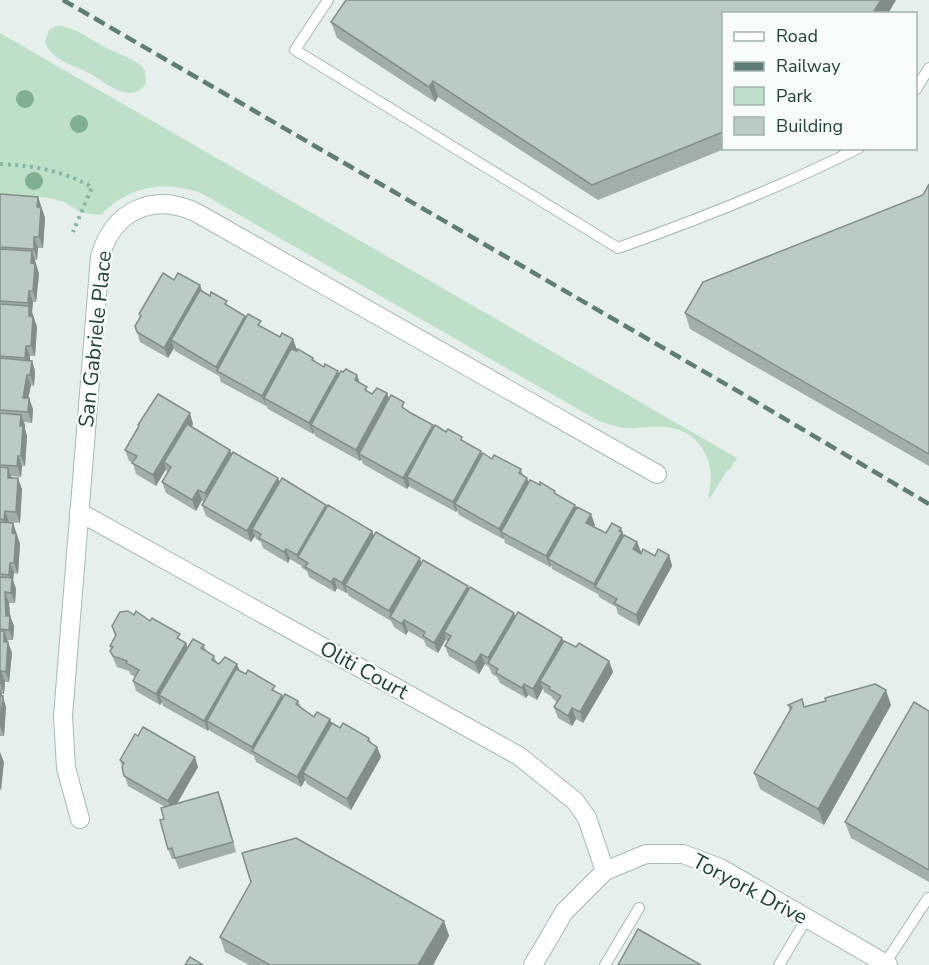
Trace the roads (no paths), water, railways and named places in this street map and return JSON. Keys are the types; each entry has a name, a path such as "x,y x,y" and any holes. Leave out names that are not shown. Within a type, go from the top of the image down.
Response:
{"street":[{"name":"San Gabriele Place","path":"80,819 66,768 63,734 100,257 106,239 117,222 137,209 159,204 182,207 197,213 657,474"},
{"name":"Oliti Court","path":"79,512 519,756 575,801 587,818 605,871"},
{"name":"Toryork Drive","path":"605,871 646,854 683,854 720,868 886,964"},
{"path":"533,965 564,912 605,871"}],"lane":[{"path":"328,0 295,50 618,248 695,221 804,176 855,150"},
{"path":"917,86 929,68"},
{"path":"886,964 928,898"},
{"path":"605,965 639,908"},
{"path":"779,965 807,918"}],"railway":[{"path":"63,0 929,504"}]}
